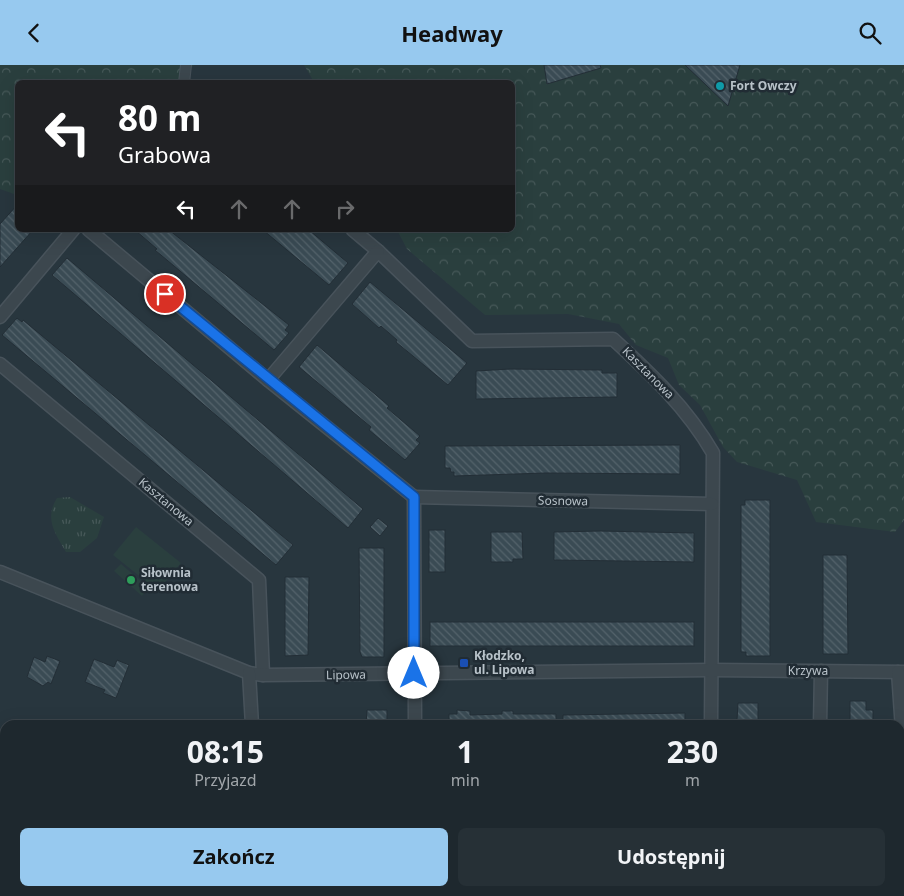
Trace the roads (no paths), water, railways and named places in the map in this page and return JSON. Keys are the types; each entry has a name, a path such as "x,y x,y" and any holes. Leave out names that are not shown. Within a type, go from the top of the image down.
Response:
{"street":[{"path":"184,80 186,65"},
{"path":"0,317 71,232"},
{"path":"90,232 268,380 414,497 415,720"},
{"name":"Kasztanowa","path":"355,232 378,251 472,341 613,339 658,380 698,428 713,453 711,720"},
{"path":"268,380 378,251"},
{"name":"Kasztanowa","path":"0,364 259,580 263,675"},
{"name":"Sosnowa","path":"414,497 712,504"},
{"name":"Lipowa","path":"0,572 249,673 263,675 711,670"},
{"name":"Krzywa","path":"711,670 901,672"},
{"path":"820,720 821,671"},
{"path":"901,672 903,720"},
{"path":"249,673 252,720"}],"place":[{"name":"Fort Owczy","path":"720,86"},
{"name":"Siłownia terenowa","path":"131,580"},
{"name":"Kłodzko, ul. Lipowa","path":"464,663"}]}
